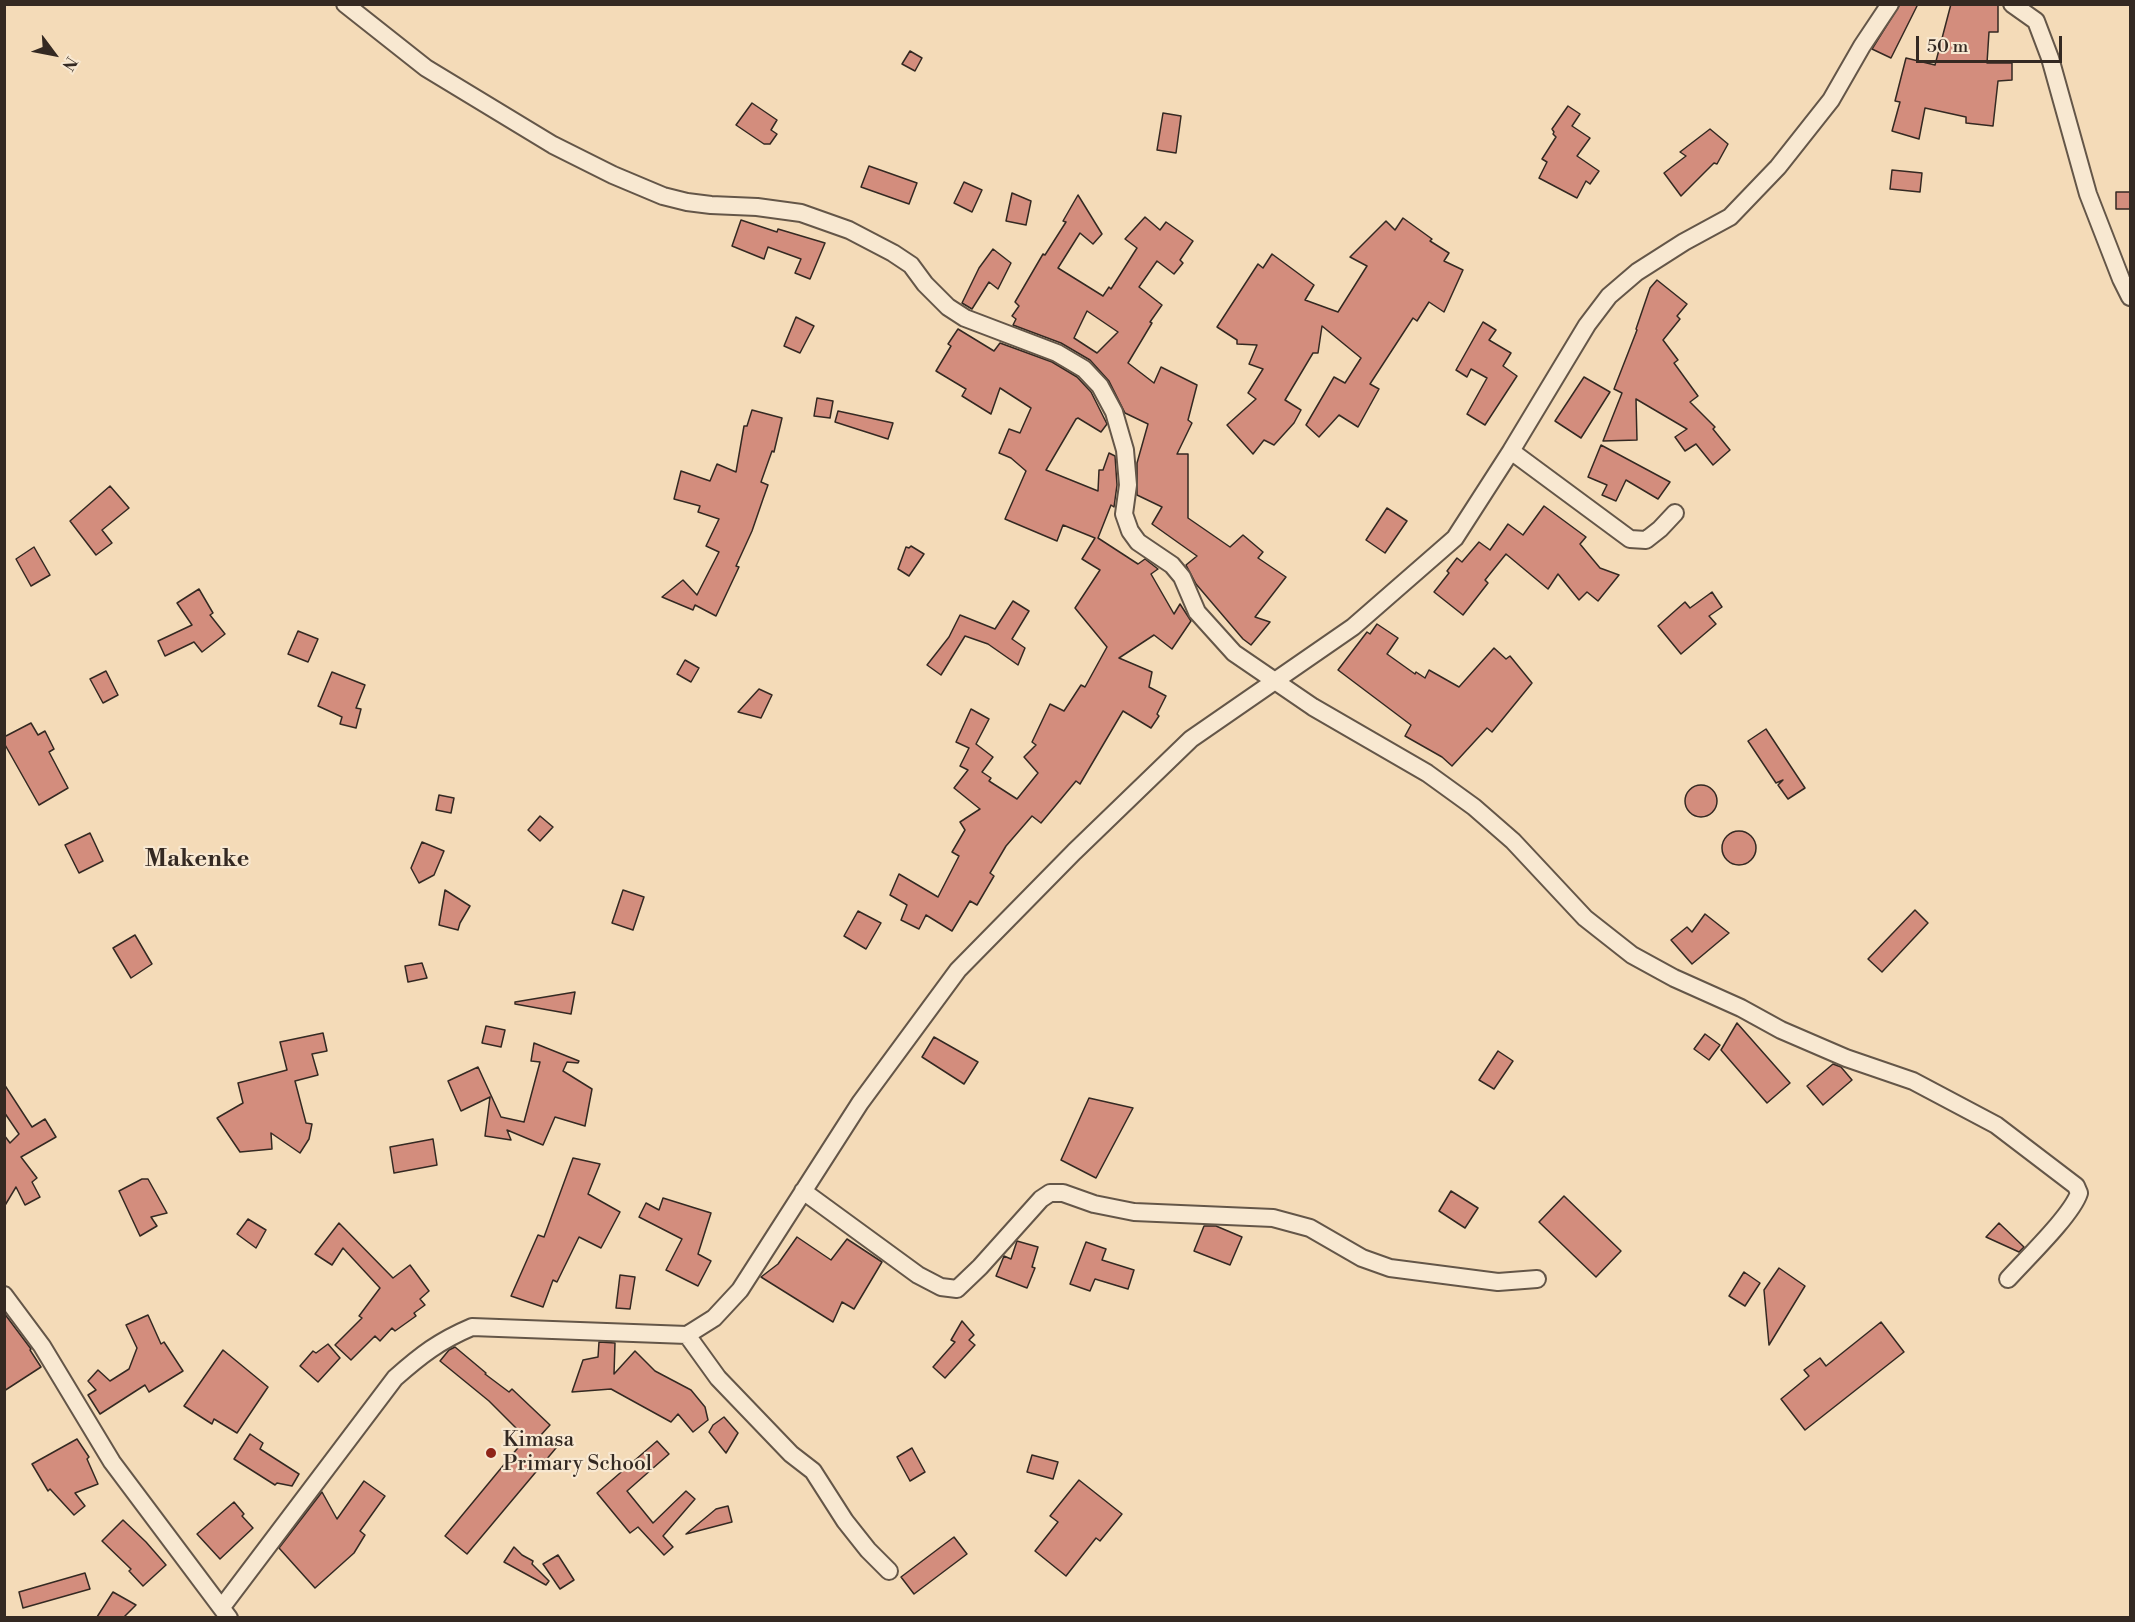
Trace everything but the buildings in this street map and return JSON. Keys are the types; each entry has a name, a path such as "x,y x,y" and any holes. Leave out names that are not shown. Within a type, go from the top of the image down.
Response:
{"street":[{"path":"345,4 426,68 553,145 603,170 671,198 711,206 758,207 801,213 849,230 911,265 925,284 948,306 965,318 1057,353 1084,369 1100,386 1114,412 1125,450 1128,485 1124,514 1130,531 1138,542 1172,564 1182,577 1197,612 1234,652 1313,707 1427,773 1474,807 1513,841 1585,918 1632,955 1674,978 1792,1034 1846,1058 1913,1081 1996,1125 2076,1186 2079,1192 2077,1199 2008,1280"},
{"path":"4,1295 42,1346 112,1462 225,1612 394,1378 424,1352 471,1327 687,1335 714,1318 740,1290 860,1103 958,970 1074,852 1191,739 1353,627 1455,538 1587,325 1609,296 1637,272 1684,242 1730,217 1778,166 1831,100 1862,46 1890,4"},
{"path":"2012,4 2036,21 2050,58 2088,194 2130,297"},
{"path":"1511,451 1630,539 1646,540 1675,513"},
{"path":"803,1191 918,1275 941,1287 957,1289 980,1267 1041,1199 1050,1193 1063,1193 1094,1204 1134,1212 1273,1218 1310,1228 1362,1258 1390,1268 1498,1282 1537,1279"},
{"path":"687,1335 718,1378 791,1454 813,1472 845,1521 868,1550 889,1571"}],"place":[{"name":"Kimasa Primary School","path":"491,1453"}],"district":[{"name":"Makenke","path":"197,860"}]}
